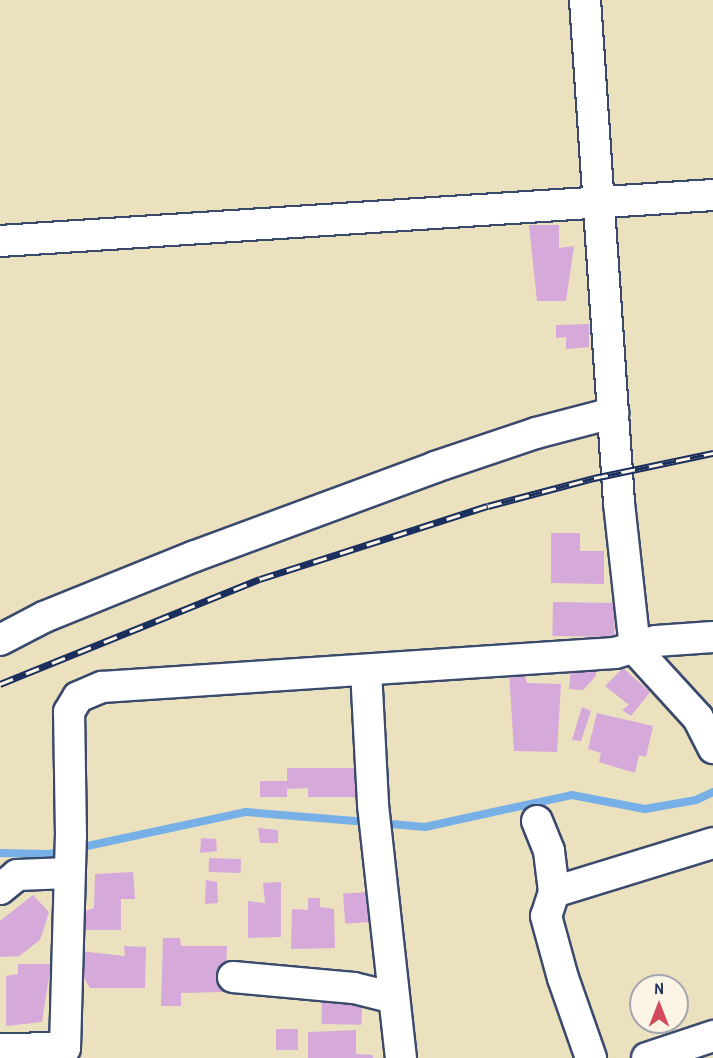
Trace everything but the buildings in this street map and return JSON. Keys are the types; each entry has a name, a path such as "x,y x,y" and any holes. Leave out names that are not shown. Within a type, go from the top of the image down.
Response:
{"street":[{"path":"585,0 619,503 635,649 698,718 713,748"},
{"path":"0,241 713,195"},
{"path":"0,640 44,617 174,565 424,471 536,433 613,413"},
{"path":"0,1049 64,1048 69,873 69,712 78,697 102,687 615,653 656,641 713,637"},
{"path":"366,670 373,805 401,1058"},
{"path":"537,821 549,851 554,892 546,916 562,978 591,1058"},
{"path":"554,892 713,843"},
{"path":"0,889 17,875 69,873"},
{"path":"233,977 354,987 394,998"},
{"path":"648,1058 713,1036"}],"waterway":[{"path":"380,823 425,827 572,795 645,809 696,800 713,792"},
{"path":"78,848 246,812 368,822"},
{"path":"0,853 49,854 63,851"}],"railway":[{"path":"0,684 260,579 488,506 594,478 713,453"}]}
